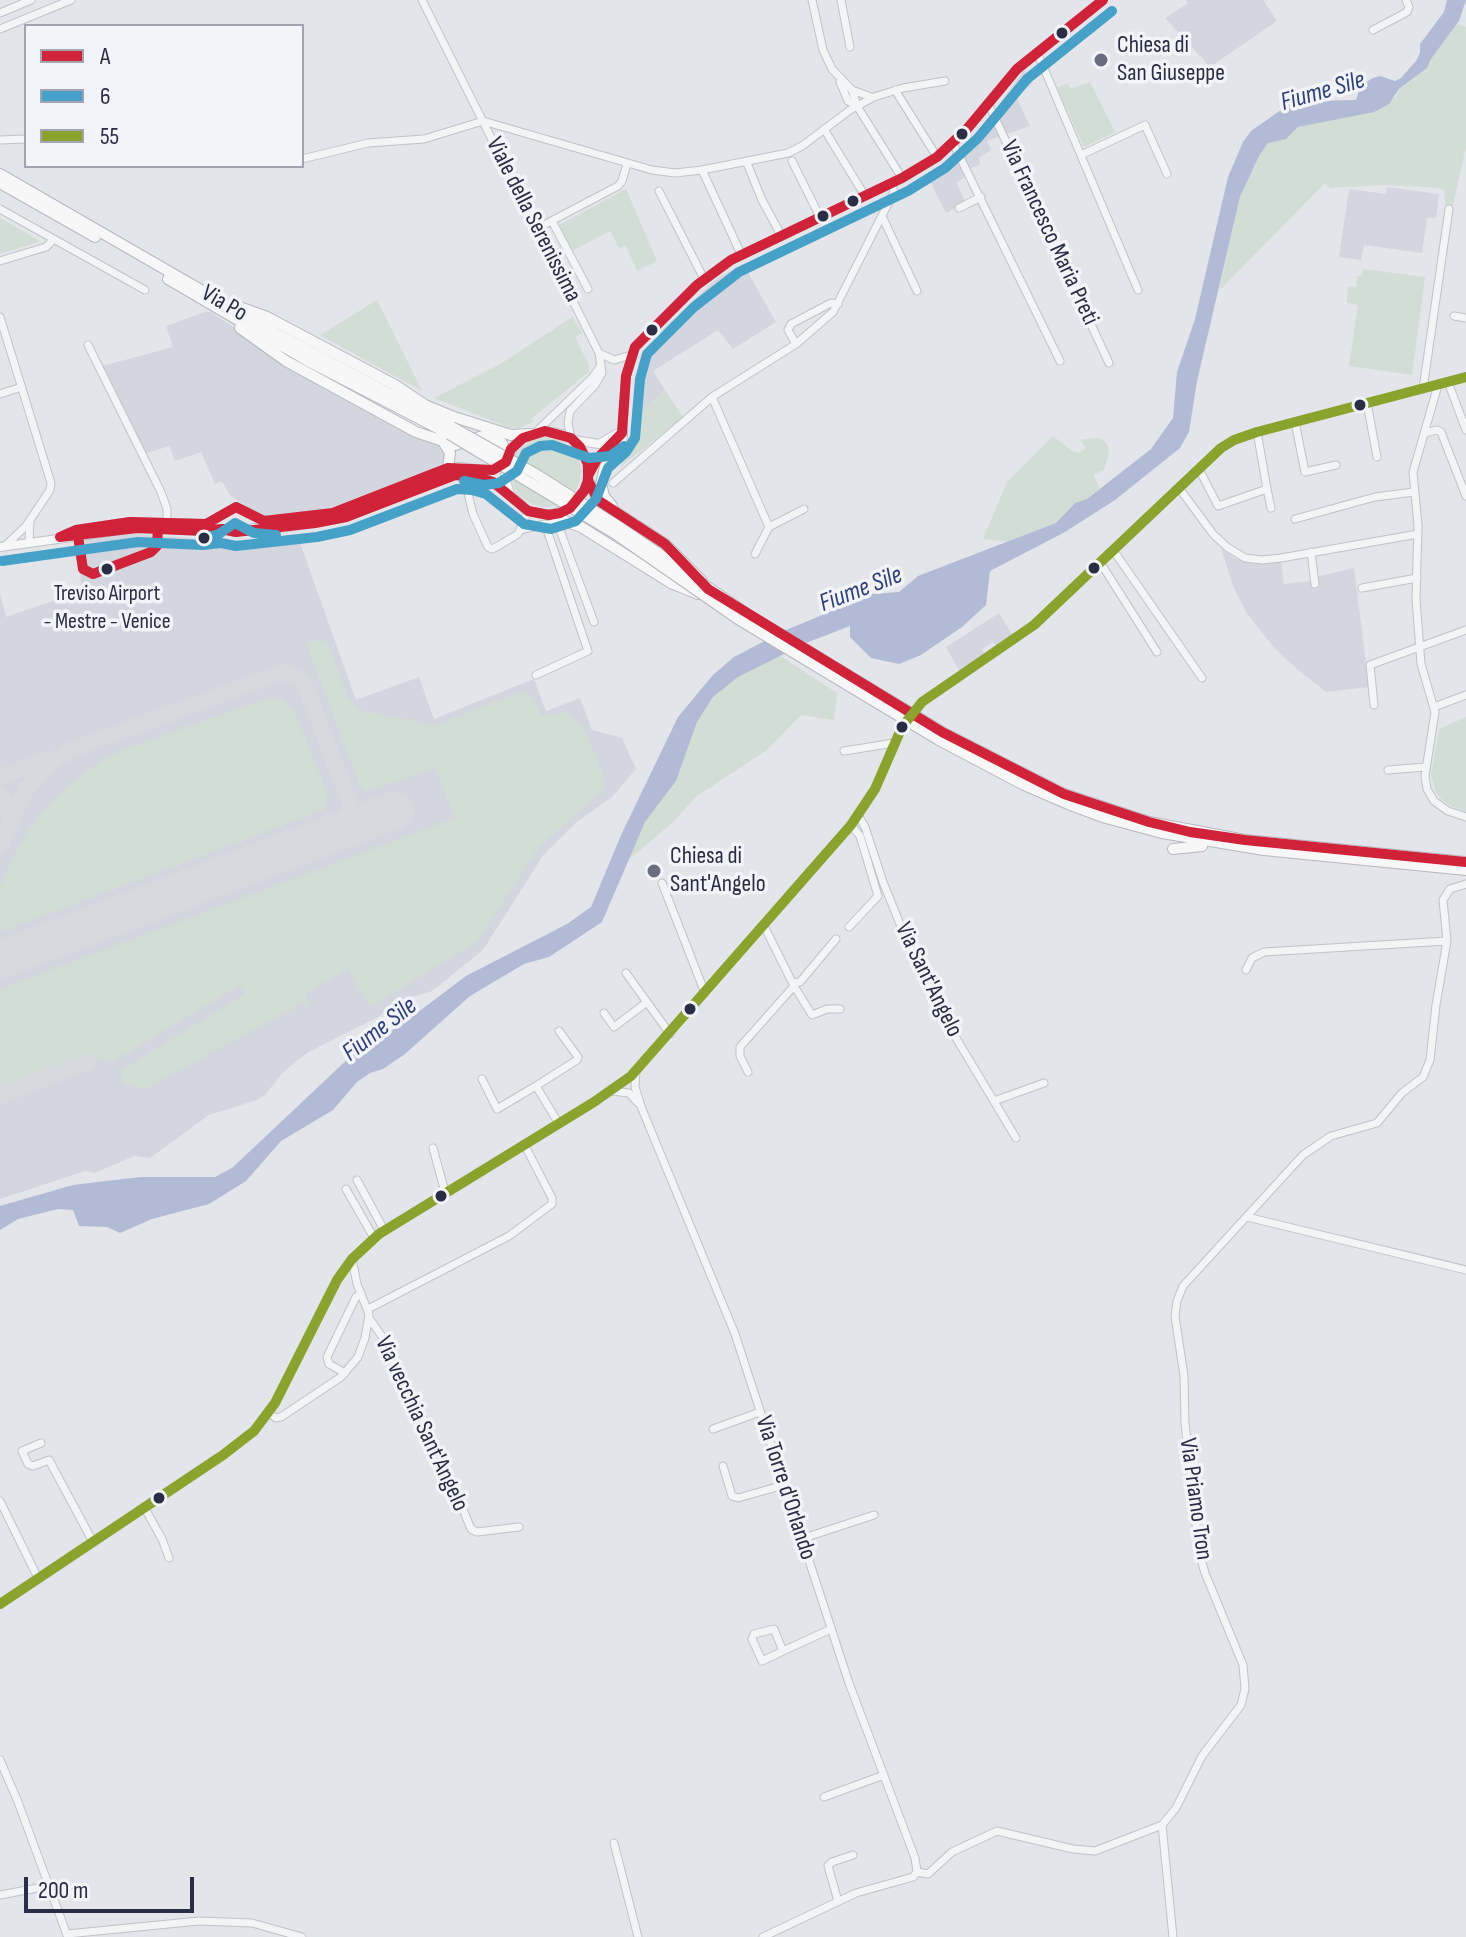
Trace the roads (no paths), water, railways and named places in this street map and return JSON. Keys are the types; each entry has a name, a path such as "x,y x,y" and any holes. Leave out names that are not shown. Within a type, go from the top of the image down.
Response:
{"highway":[{"name":"Via Po","path":"0,174 308,361 570,496 707,593"},
{"name":"Via Po","path":"0,183 215,303"},
{"path":"215,303 267,317 395,385 425,405 454,417 511,435 533,433"},
{"path":"616,511 604,496 601,484 605,467 621,443 622,433"},
{"path":"448,435 455,445 486,435 502,443 506,459"},
{"path":"448,435 448,468"},
{"path":"588,477 599,501 665,544 707,593"},
{"path":"547,519 581,527 671,583 707,593 1024,785 1106,818 1162,833 1249,848 1463,871"},
{"path":"940,736 1052,789 1097,806 1190,832 1466,862"},
{"path":"1052,789 1074,791 1111,805 1123,805"},
{"path":"1173,849 1193,845 1249,848"},
{"path":"1403,855 1466,855"}],"main road":[{"path":"167,526 205,524 233,508 267,522 333,513 448,468 489,471 506,459 516,443 533,433 554,431 572,439 605,443 617,433 621,420 622,377 628,356 704,279 741,254 902,178 937,157 953,143 1017,69 1101,1"},
{"path":"3,546 123,523 236,532 336,519 451,475 480,477 510,494 528,511 547,519 570,508 578,500 597,459 622,433 626,376 635,347"},
{"path":"572,439 585,455 588,477"},
{"path":"506,459 505,478 510,494"},
{"path":"243,530 247,523 245,512"},
{"path":"224,515 223,523 227,529"}],"street":[{"path":"0,13 31,0"},
{"path":"0,29 71,0"},
{"name":"Viale della Serenissima","path":"422,0 538,228 602,363"},
{"path":"812,0 823,50 838,76 848,89 874,97"},
{"path":"841,0 850,47"},
{"path":"1373,30 1407,12 1409,7 1406,0"},
{"path":"1037,52 1138,290"},
{"path":"304,159 368,143 424,139 483,121 627,164 675,173 702,170 788,153 802,146 854,105 895,90 945,81"},
{"path":"848,89 848,101 854,105 902,178"},
{"path":"837,119 848,89"},
{"path":"895,90 937,157"},
{"name":"Via Francesco Maria Preti","path":"988,103 1109,363"},
{"path":"491,136 495,123"},
{"path":"1081,155 1145,125 1167,174"},
{"path":"824,129 865,196"},
{"path":"0,140 24,139"},
{"path":"953,143 1060,361"},
{"path":"792,161 820,217"},
{"path":"747,163 781,235"},
{"path":"538,228 618,186 627,164"},
{"path":"702,170 741,254"},
{"path":"613,483 712,397 796,344 833,312 894,190 891,183"},
{"path":"659,191 704,279"},
{"path":"959,208 981,197"},
{"path":"0,209 145,290"},
{"path":"1423,389 1449,209"},
{"path":"882,216 917,291"},
{"path":"552,221 588,289"},
{"path":"0,261 46,247 54,239"},
{"path":"796,344 788,330 791,324 831,303 838,304"},
{"path":"1454,316 1466,318"},
{"path":"0,317 51,475 50,490 31,518 25,535 29,542"},
{"path":"88,345 152,473 167,509 167,526"},
{"path":"599,353 614,360 628,356"},
{"path":"533,433 593,377 602,363"},
{"path":"572,439 570,411 600,378 602,363"},
{"path":"0,1604 241,1443 269,1413 330,1292 352,1259 374,1238 612,1091 636,1071 851,825 875,789 908,718 928,696 1027,631 1227,443 1257,432 1466,377"},
{"path":"1448,382 1466,430"},
{"path":"1438,385 1414,461 1419,647 1422,670 1434,707 1425,783 1434,801 1448,811 1466,817"},
{"path":"0,394 22,387"},
{"path":"712,397 769,527"},
{"path":"1367,403 1377,457"},
{"path":"1295,422 1305,472"},
{"path":"1257,432 1271,508"},
{"path":"1425,433 1441,432 1466,496"},
{"path":"1295,474 1336,465"},
{"path":"1199,469 1218,506 1267,489"},
{"path":"466,485 473,514 488,547 492,549 520,530 547,519"},
{"path":"1179,488 1213,534 1245,558 1262,560 1418,534"},
{"path":"1295,519 1375,497 1414,492"},
{"path":"755,554 769,527 804,509"},
{"path":"520,530 528,511"},
{"path":"547,519 558,525 594,622"},
{"path":"536,675 588,651 547,519"},
{"path":"28,527 49,539"},
{"path":"3,546 28,527"},
{"path":"1113,550 1202,678"},
{"path":"1311,552 1315,584"},
{"path":"1100,562 1157,652"},
{"path":"1362,588 1417,578"},
{"path":"1374,705 1370,665 1466,630"},
{"path":"1434,707 1466,695"},
{"path":"844,751 894,743"},
{"path":"1388,770 1425,767"},
{"name":"Via Sant'Angelo","path":"858,815 915,961 944,1018 1016,1138"},
{"name":"Via Sant'Angelo","path":"849,927 878,896 860,836 851,825"},
{"path":"662,883 705,993"},
{"name":"Via Priamo Tron","path":"1162,1825 1176,1808 1202,1756 1241,1705 1245,1689 1243,1665 1199,1552 1185,1423 1184,1376 1175,1316 1177,1301 1183,1286 1310,1149 1331,1136 1377,1123 1402,1093 1423,1077 1430,1060 1447,941 1443,900 1450,889 1466,884"},
{"path":"764,926 812,1015 827,1009 840,1009"},
{"path":"748,1072 740,1056 740,1047 836,939"},
{"path":"1246,970 1252,958 1264,952 1447,941"},
{"path":"626,973 670,1034"},
{"path":"604,1013 614,1027 647,1002"},
{"path":"482,1079 497,1109 536,1086 577,1060 578,1057 559,1031"},
{"name":"Via Torre d'Orlando","path":"636,1071 634,1091 735,1334 831,1629 916,1872"},
{"path":"625,1081 634,1091"},
{"path":"994,1101 1044,1083"},
{"path":"536,1086 559,1124"},
{"path":"612,1091 634,1091"},
{"path":"368,1314 509,1236 552,1204 552,1198 524,1144"},
{"path":"433,1148 445,1192"},
{"path":"357,1180 384,1230"},
{"path":"346,1189 374,1238"},
{"path":"1247,1217 1466,1270"},
{"path":"352,1259 361,1293"},
{"name":"Via vecchia Sant'Angelo","path":"345,1373 329,1364 327,1357 356,1297 361,1293 368,1314 386,1342 442,1458 471,1529 477,1532 519,1527"},
{"name":"Via vecchia Sant'Angelo","path":"269,1413 276,1418 281,1417 345,1373 362,1349 368,1314"},
{"path":"713,1429 760,1412"},
{"path":"41,1443 22,1451 28,1464 33,1466 49,1460 93,1542"},
{"path":"723,1466 732,1496 738,1498 784,1485"},
{"path":"0,1501 38,1578"},
{"path":"144,1507 169,1558"},
{"path":"801,1539 874,1515"},
{"path":"783,1651 774,1629 754,1634 752,1639 762,1661 831,1629"},
{"path":"0,1760 67,1935 199,1921 252,1923 302,1937"},
{"path":"824,1797 884,1775"},
{"path":"763,1937 856,1893 916,1872 931,1872 952,1852 997,1831 1073,1849 1095,1851 1162,1825 1173,1937"},
{"path":"614,1843 638,1937"},
{"path":"838,1901 828,1866 853,1855"},
{"path":"0,1895 48,1886"}],"water":[{"path":"1447,0 1466,0 1459,21 1427,68 1399,89 1389,104 1374,112 1298,127 1286,139 1268,143 1259,156 1240,197 1197,381 1189,432 1180,448 1115,500 1065,532 990,571 986,605 962,627 921,655 899,664 871,658 850,637 850,626 806,643 738,677 713,697 697,722 676,781 645,822 602,922 549,957 524,964 470,996 405,1054 357,1082 333,1110 281,1141 246,1181 209,1204 152,1219 120,1233 107,1227 79,1226 73,1210 58,1209 18,1219 0,1230 0,1206 73,1185 140,1177 215,1177 232,1168 351,1056 401,1025 466,976 567,924 591,907 622,833 678,717 713,675 734,657 786,630 873,594 899,592 918,576 1056,523 1075,503 1087,499 1151,449 1173,418 1177,372 1195,319 1228,177 1243,142 1251,131 1288,105 1309,101 1356,100 1361,85 1373,78 1380,76 1395,81 1401,78 1416,61 1420,44 1444,12"}],"place":[{"name":"Chiesa di San Giuseppe","path":"1101,60"},
{"name":"Treviso Airport - Mestre - Venice","path":"107,569"},
{"name":"Chiesa di Sant'Angelo","path":"654,871"}],"water label":[{"name":"Fiume Sile","path":"1323,92"},
{"name":"Fiume Sile","path":"861,590"},
{"name":"Fiume Sile","path":"380,1030"}]}
